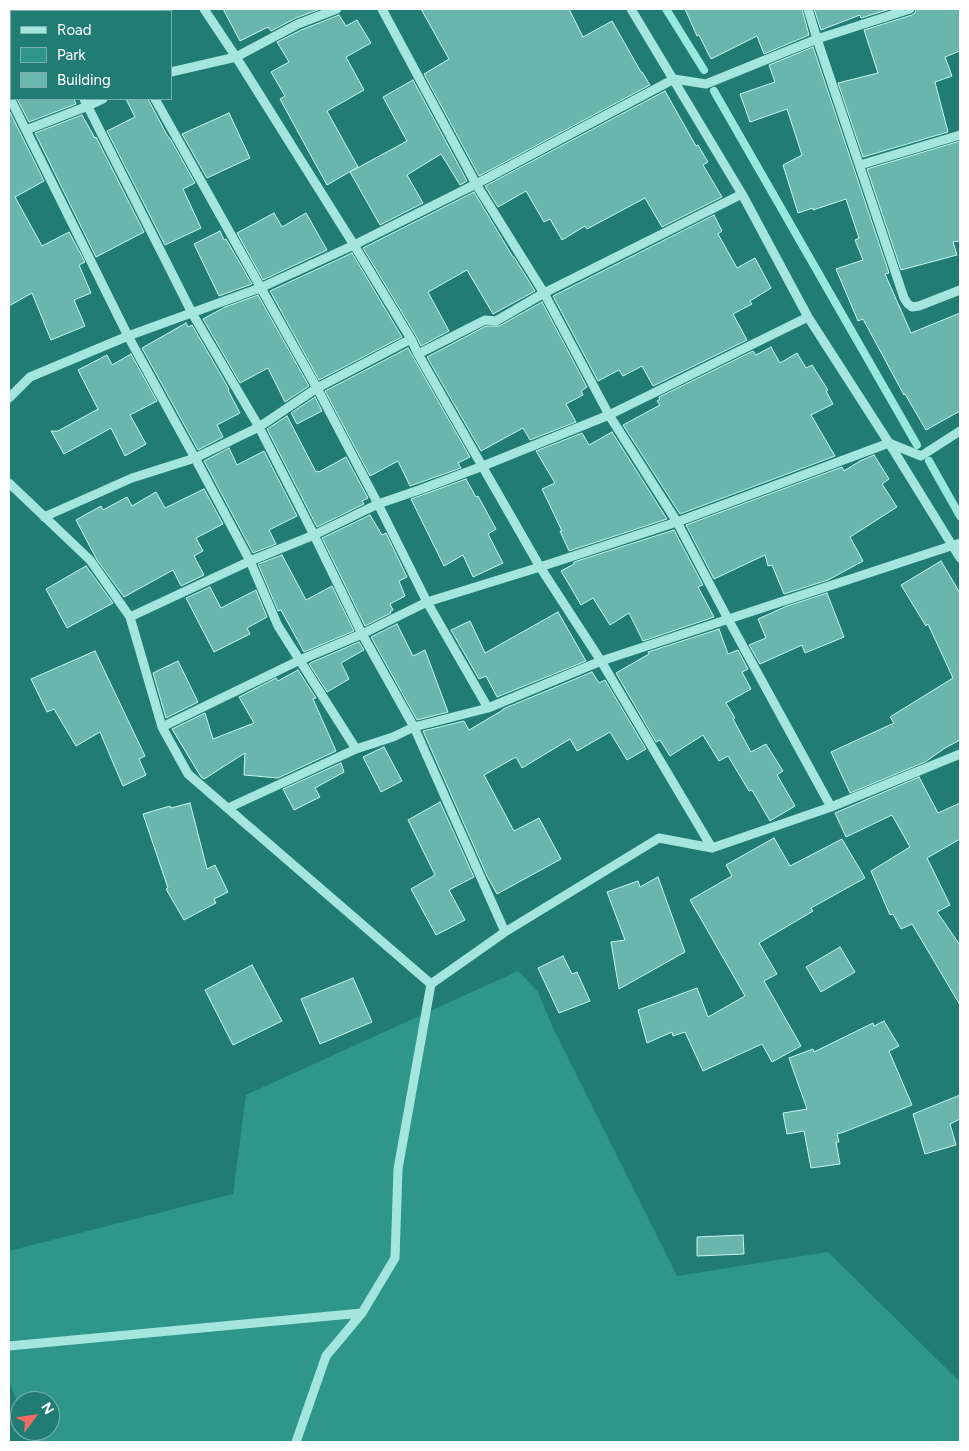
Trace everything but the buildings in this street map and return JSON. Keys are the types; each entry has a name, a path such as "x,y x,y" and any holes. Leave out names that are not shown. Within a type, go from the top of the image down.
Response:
{"street":[{"path":"204,9 236,56 411,339 540,567 601,661 712,848"},
{"path":"172,72 236,56 298,24 337,9"},
{"path":"382,9 476,184 544,293 609,415 677,522 728,620 831,807"},
{"path":"631,9 742,194 808,317 956,545 960,558"},
{"path":"808,9 904,298 912,307 960,290"},
{"path":"9,398 30,378 128,336 260,288 354,245 476,184 674,79 706,84 817,39 910,9"},
{"path":"11,100 128,336 250,561 278,626 356,748"},
{"path":"156,100 316,388 378,504 426,602 488,708"},
{"path":"26,130 86,102 192,313 259,427 362,634 414,727 505,932"},
{"path":"860,165 960,135"},
{"path":"418,354 485,320 496,321 544,293 742,194"},
{"path":"130,617 250,561 314,535 378,504 483,466 609,415 808,317"},
{"path":"44,517 132,478 195,458 259,427 316,388 411,339"},
{"path":"162,728 300,660 362,634 426,602 677,522 889,443 920,456 960,431"},
{"path":"9,483 90,560 130,617 162,728 188,774 431,984"},
{"path":"228,808 356,748 393,737 414,727 488,708 601,661 956,545"},
{"path":"296,1442 326,1356 362,1313 395,1258 398,1169 431,984 505,932 659,838 712,848 831,807 960,754"},
{"path":"9,1346 362,1313"}],"green space":[{"path":"518,971 538,992 553,1028 677,1276 828,1252 960,1382 960,1442 35,1442 60,1441 60,1391 13,1391 9,1382 9,1251 233,1194 246,1095"}],"waterway":[{"path":"666,9 704,70"},
{"path":"714,91 917,445"},
{"path":"929,461 960,516"}]}
